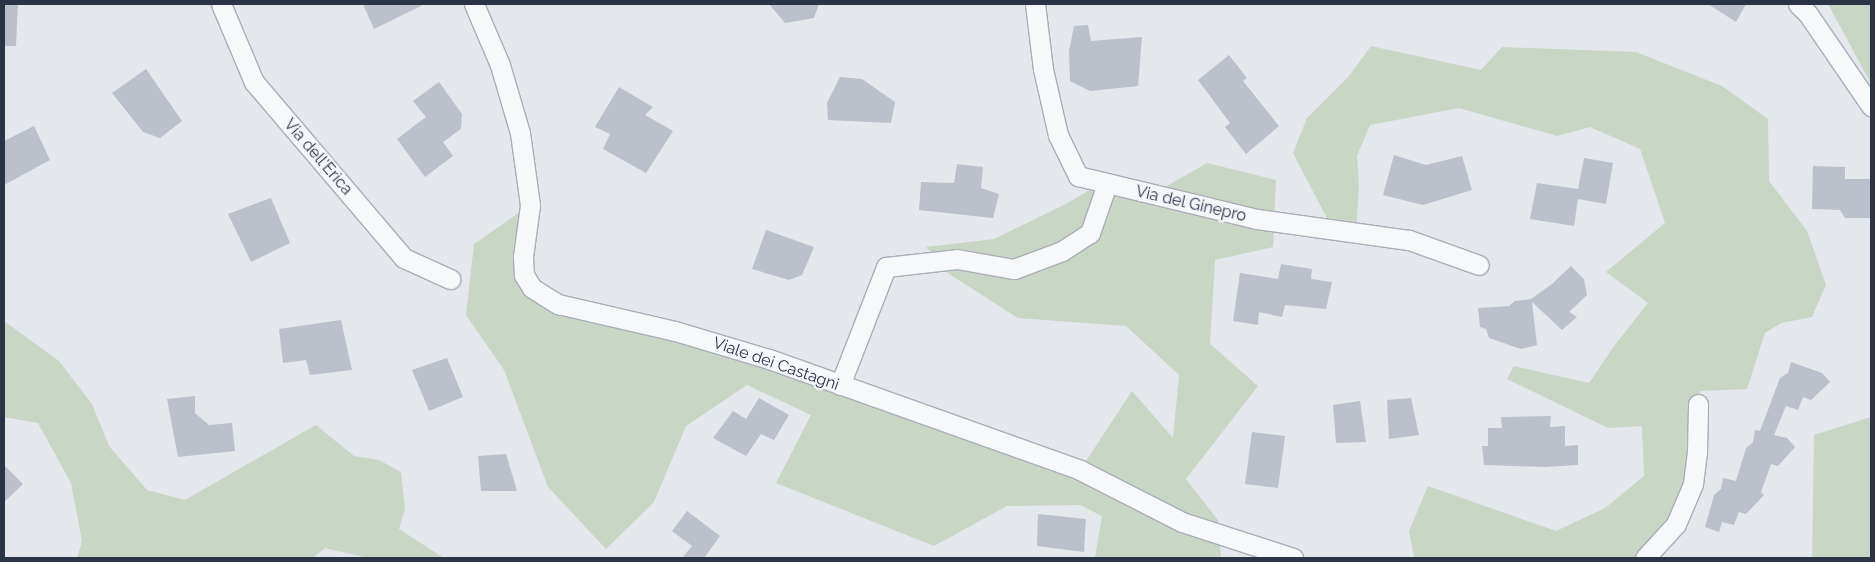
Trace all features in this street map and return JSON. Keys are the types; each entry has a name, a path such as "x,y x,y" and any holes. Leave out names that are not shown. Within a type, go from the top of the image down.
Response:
{"street":[{"name":"Via dell'Erica","path":"221,4 254,82 404,258 450,279"},
{"name":"Viale dei Castagni","path":"474,4 500,65 520,133 530,205 523,266 524,275 532,288 558,304 675,331 769,359 1080,470 1182,522 1293,558"},
{"name":"Via del Ginepro","path":"1035,4 1043,69 1058,135 1078,176 1257,219 1409,240 1479,265"},
{"path":"1798,4 1808,14 1871,106"},
{"path":"840,385 886,267 957,259 1014,269 1062,251 1090,233 1108,184"},
{"path":"1645,558 1676,524 1693,484 1697,453 1698,404"}],"green space":[{"path":"1828,4 1871,4 1871,83 1868,78"},
{"path":"1371,46 1481,70 1502,47 1636,52 1722,86 1768,119 1769,181 1807,231 1826,285 1812,317 1781,323 1765,333 1747,389 1700,391 1693,484 1645,558 1414,558 1409,531 1428,486 1556,531 1605,508 1644,476 1642,426 1608,428 1507,379 1514,366 1589,383 1614,346 1648,303 1606,272 1665,223 1640,149 1590,127 1557,136 1459,108 1370,125 1357,156 1359,185 1356,232 1332,228 1293,153 1307,118 1349,76"},
{"path":"1207,163 1276,180 1273,247 1215,260 1210,344 1258,386 1186,479 1218,520 1221,558 1095,558 1102,516 1080,505 1007,506 934,546 776,483 811,415 747,385 686,426 654,502 606,549 548,487 504,370 466,315 474,244 530,205 532,288 675,331 1080,470 1132,391 1173,438 1179,375 1126,326 1018,318 949,274 926,247 994,239 1066,204 1101,183 1151,195"},
{"path":"4,321 59,361 92,404 109,446 147,490 185,500 316,425 354,456 379,460 401,472 405,509 399,529 444,558 368,558 325,548 313,558 77,558 82,541 71,483 38,423 4,417"},
{"path":"1871,417 1871,558 1812,558 1814,435"}],"building":[{"path":"4,4 18,4 16,46 4,46"},
{"path":"363,4 425,4 374,29"},
{"path":"769,4 819,4 814,18 785,23"},
{"path":"1708,4 1746,4 1736,22"},
{"path":"1088,25 1091,41 1142,37 1138,86 1090,91 1070,81 1069,51 1074,26"},
{"path":"1229,55 1247,78 1243,81 1279,126 1246,154 1225,127 1230,123 1198,80"},
{"path":"146,69 182,121 160,138 143,132 112,93"},
{"path":"840,77 862,79 895,102 891,123 828,120 827,103"},
{"path":"439,82 462,114 461,129 443,142 453,156 425,177 397,139 426,117 413,101"},
{"path":"619,87 653,107 645,115 673,131 646,173 603,149 610,134 595,127"},
{"path":"34,126 50,160 4,185 4,141"},
{"path":"1394,155 1426,165 1462,156 1472,190 1423,205 1383,195"},
{"path":"1584,158 1613,163 1606,204 1578,199 1574,226 1530,219 1537,183 1578,189"},
{"path":"957,164 983,167 981,188 999,194 993,218 919,210 921,182 954,183"},
{"path":"1813,166 1845,167 1845,179 1871,179 1871,218 1845,218 1840,210 1812,209"},
{"path":"271,198 290,243 251,262 228,214"},
{"path":"766,230 814,247 802,275 789,280 752,269"},
{"path":"1281,264 1312,269 1311,279 1332,282 1326,309 1285,305 1282,317 1259,312 1258,325 1233,321 1240,273 1278,279"},
{"path":"1571,266 1584,279 1587,295 1569,312 1577,317 1562,330 1532,302 1537,345 1521,349 1489,338 1486,329 1480,327 1478,308 1509,306 1515,301 1531,299 1552,284"},
{"path":"341,320 352,370 310,375 306,360 283,363 279,329"},
{"path":"447,358 463,397 429,411 412,370"},
{"path":"1791,362 1822,373 1830,382 1811,400 1803,397 1798,410 1786,406 1774,435 1787,438 1795,447 1778,466 1771,464 1761,492 1764,495 1746,514 1739,512 1734,525 1722,522 1719,532 1705,527 1714,495 1721,489 1723,478 1736,481 1746,448 1753,442 1755,430 1760,431 1780,378 1788,373"},
{"path":"195,396 195,413 209,425 232,423 235,451 178,457 167,399"},
{"path":"759,398 789,415 774,440 761,434 746,456 713,438 733,411 746,419"},
{"path":"1411,398 1419,435 1389,439 1387,400"},
{"path":"1360,401 1366,442 1336,443 1333,405"},
{"path":"1551,416 1550,427 1565,426 1565,446 1578,445 1578,465 1545,467 1484,465 1482,446 1488,446 1488,428 1502,428 1501,417"},
{"path":"1252,432 1285,436 1278,488 1245,484"},
{"path":"506,454 517,491 481,491 478,456"},
{"path":"4,465 23,484 4,502"},
{"path":"687,511 720,536 704,558 682,558 692,546 672,531"},
{"path":"1038,514 1086,519 1084,552 1037,546"}]}
